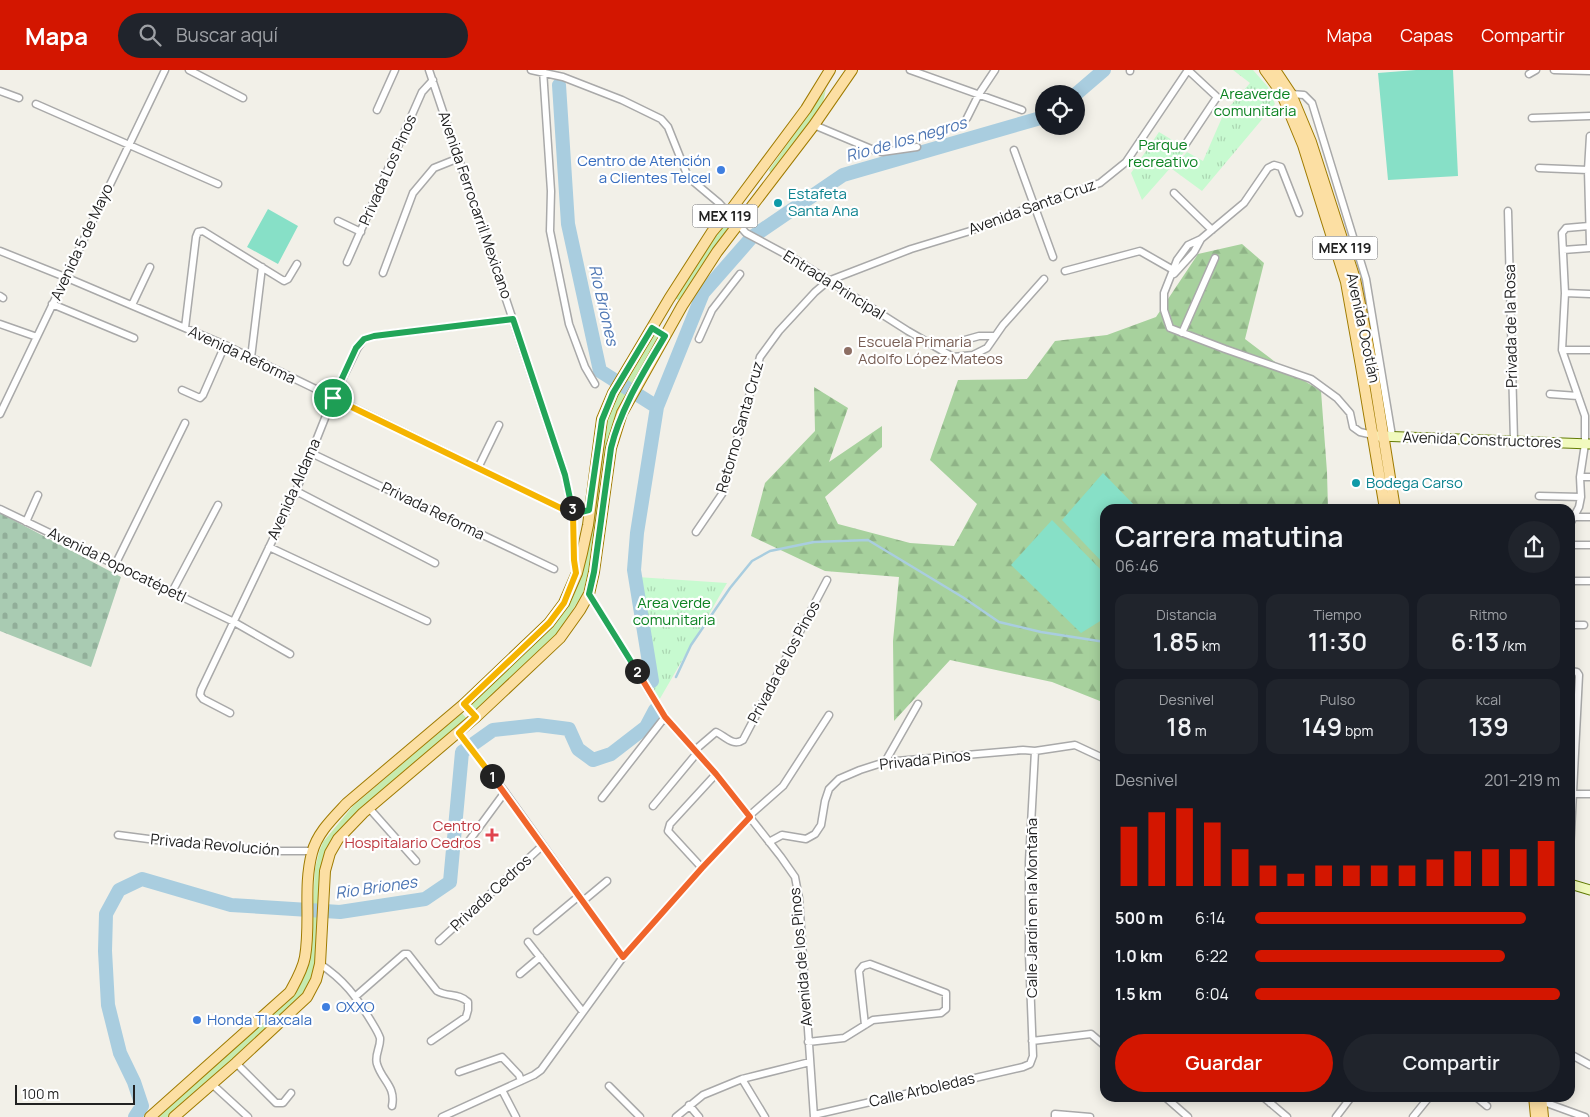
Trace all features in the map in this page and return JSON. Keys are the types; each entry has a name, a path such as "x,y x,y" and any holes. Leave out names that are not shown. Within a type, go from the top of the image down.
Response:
{"main road":[{"name":"MEX 119","path":"174,1117 236,1064 307,997 316,980 320,964 324,881 330,853 338,839 369,808 459,733 560,638 580,610 589,594 594,572 611,448 622,413 682,306 717,252 814,124 852,70"},
{"name":"Avenida Ocotlán","path":"1265,70 1281,92 1303,145 1346,282 1383,436 1385,504"},
{"name":"Avenida Ocotlán","path":"1275,70 1291,94 1311,142 1355,279 1372,365 1394,504"},
{"name":"MEX 119","path":"150,1117 290,992 298,978 305,958 308,880 312,851 321,834 346,803 464,704 549,623 564,603 576,573 584,544 598,436 608,405 669,299 712,232 728,214 806,108 828,73"},
{"path":"823,110 835,82 828,73"},
{"path":"669,299 682,306"},
{"path":"652,328 665,336"},
{"path":"464,704 476,717"},
{"path":"1536,1117 1538,1102"},
{"path":"1539,1102 1544,1117"}],"street":[{"name":"Avenida 5 de Mayo","path":"0,414 164,70"},
{"path":"189,70 243,98"},
{"path":"377,110 395,70"},
{"name":"Avenida Ferrocarril Mexicano","path":"429,70 565,475 573,514 576,573"},
{"path":"531,70 543,71 568,78 622,100 661,119 668,127 688,176 728,214"},
{"path":"567,70 568,78"},
{"path":"910,70 1022,110"},
{"path":"967,118 979,94 995,70"},
{"path":"1185,145 1217,97 1188,70"},
{"name":"Avenida Santa Cruz","path":"828,281 911,249 970,231 1100,183 1126,162 1188,70"},
{"path":"1529,74 1536,70"},
{"path":"1554,70 1590,71"},
{"path":"543,71 551,191 550,231 569,324 585,368 595,384"},
{"name":"Privada Los Pinos","path":"347,262 422,92 433,80"},
{"path":"0,91 19,98"},
{"path":"1291,94 1304,95 1312,103 1366,279 1383,436 1360,432 1353,427 1350,413 1338,398 1311,378 1170,328 1164,310 1164,293 1177,260 1188,245 1201,239 1244,203 1268,168 1274,165 1281,167 1299,213"},
{"path":"36,104 218,184"},
{"path":"1532,118 1590,116"},
{"path":"814,124 876,151 882,152 918,147"},
{"path":"1590,136 1588,170 1590,244"},
{"path":"1014,150 1053,257"},
{"path":"382,273 413,193 434,168 459,158"},
{"path":"1538,168 1588,170"},
{"path":"1174,193 1212,230"},
{"name":"Privada de la Rosa","path":"1508,211 1514,441"},
{"name":"Entrada Principal","path":"728,214 746,233 798,261 953,357 974,356 987,348 995,336"},
{"path":"338,222 361,232"},
{"path":"1575,515 1581,497 1580,477 1587,444 1584,416 1562,350 1565,293 1564,229 1589,226"},
{"path":"185,328 198,232 203,231 284,281 288,279 297,264"},
{"path":"1173,273 1191,254 1201,239"},
{"path":"1563,250 1590,248"},
{"path":"1185,249 1191,254"},
{"name":"Avenida Reforma","path":"0,251 225,345 573,514"},
{"path":"1065,271 1140,251 1173,273"},
{"path":"1182,333 1215,258"},
{"path":"132,305 150,267"},
{"path":"251,358 262,267"},
{"path":"699,339 712,310 740,274"},
{"path":"954,343 980,336 995,336 1025,298 1044,279"},
{"name":"Retorno Santa Cruz","path":"696,532 722,494 763,351 815,292 828,281"},
{"path":"1565,293 1590,294"},
{"path":"52,304 134,338"},
{"name":"Avenida Aldama","path":"230,713 203,698 200,695 201,690 296,491 333,398 356,348 364,339 374,336 513,319"},
{"path":"0,324 37,337"},
{"path":"182,390 200,398 203,395 225,345"},
{"path":"1562,350 1590,350"},
{"path":"1550,394 1578,396"},
{"path":"117,566 185,423"},
{"path":"478,468 499,425"},
{"name":"Avenida Constructores","path":"1383,436 1587,444"},
{"name":"Privada Reforma","path":"311,453 554,569"},
{"path":"1580,477 1590,477"},
{"path":"296,491 435,563"},
{"path":"26,522 38,495"},
{"path":"1539,496 1581,497"},
{"path":"172,592 218,505"},
{"name":"Avenida Popocatépetl","path":"0,509 234,622 290,654"},
{"path":"573,514 589,510"},
{"path":"1575,517 1590,517"},
{"path":"1575,545 1590,545"},
{"path":"269,547 427,621"},
{"name":"Privada de los Pinos","path":"696,751 716,732 734,743 739,743 742,740 827,580"},
{"path":"1575,582 1590,581"},
{"name":"Avenida de los Pinos","path":"589,594 665,717 716,774 795,877 799,898 814,1116"},
{"path":"1575,625 1584,624"},
{"path":"1575,672 1580,675 1575,713"},
{"path":"885,762 918,704"},
{"path":"442,1117 534,1076 541,1070 623,957 749,816 783,786 829,715"},
{"path":"602,798 665,717"},
{"path":"459,733 505,792 623,957"},
{"name":"Privada Pinos","path":"769,842 782,835 806,839 816,834 821,826 829,789 839,778 885,762 1023,750 1035,751 1075,745 1100,757"},
{"path":"653,806 696,751"},
{"name":"Calle Jardín en la Montaña","path":"1030,1064 1033,1056 1029,862 1035,751"},
{"path":"702,868 668,831 670,824 716,774"},
{"path":"466,845 505,792"},
{"path":"1575,794 1590,794"},
{"path":"369,808 416,861"},
{"name":"Privada Revolución","path":"118,835 179,843 268,850 312,851"},
{"name":"Privada Cedros","path":"439,941 542,846"},
{"path":"538,931 607,881"},
{"path":"1575,886 1590,890"},
{"path":"528,942 583,1012"},
{"path":"356,996 404,954 408,954 437,991 442,994 462,997 468,1002 466,1017 431,1040"},
{"path":"520,974 540,957"},
{"path":"320,964 342,981 356,996 379,1035 380,1044 376,1057 377,1064 393,1094 392,1106"},
{"path":"808,1042 844,1038 865,1025 873,1020 941,1014 946,1009 946,993 870,964 863,966 859,971 865,1025"},
{"path":"1032,1041 1092,1034 1100,1041"},
{"path":"1575,1056 1590,1064"},
{"path":"459,1072 502,1057 519,1075 521,1081"},
{"path":"676,1117 703,1095 742,1079 810,1062"},
{"path":"236,1064 276,1104 283,1103 290,1093"},
{"name":"Calle Arboledas","path":"814,1116 1030,1064"},
{"path":"742,1079 765,1117"},
{"path":"212,1084 248,1117"},
{"path":"609,1086 640,1117"},
{"path":"502,1090 516,1117"},
{"path":"1171,1102 1188,1117"},
{"path":"1336,1117 1347,1102"},
{"path":"1413,1117 1425,1102"},
{"path":"1482,1102 1487,1106"},
{"path":"1548,1102 1585,1117"},
{"path":"1270,1103 1286,1117"},
{"path":"689,1105 699,1117"},
{"path":"1055,1115 1090,1117"}],"green space":[{"name":"Areaverde comunitaria","path":"1233,70 1253,70 1268,87 1275,104 1202,191 1172,169 1187,152 1203,161 1224,113 1250,83"},
{"path":"1453,70 1458,176 1388,180 1378,73"},
{"path":"826,89 822,107 772,176 769,170"},
{"name":"Parque recreativo","path":"1159,132 1187,149 1142,200 1131,173"},
{"path":"268,209 298,226 278,264 247,247"},
{"path":"724,226 729,229 711,251 678,300 675,298"},
{"path":"1242,244 1264,263 1245,339 1283,368 1321,391 1328,504 1100,504 1100,701 1052,682 950,660 894,721 893,641 899,577 825,571 751,536 765,483 815,431 814,387 848,408 829,462 882,426 882,447 825,497 838,524 910,543 954,546 977,504 930,460 958,380 1027,379 1055,341 1107,335 1156,317 1198,254"},
{"path":"652,329 664,336 621,412 596,543 583,593 557,635 476,713 469,704 549,627 575,585 603,421"},
{"path":"1103,473 1133,504 1100,504 1100,560 1062,520"},
{"path":"0,513 121,577 91,667 0,631"},
{"path":"1052,520 1100,569 1100,621 1081,633 1011,565"},
{"name":"Area verde comunitaria","path":"637,577 727,583 658,702 655,696"},
{"path":"462,713 468,720 329,851 316,963 310,981 300,998 233,1062 169,1117 153,1117 302,978 310,958 315,869 323,842 353,806"}],"waterway":[{"name":"Rio de los negros","path":"1085,86 1104,70"},
{"name":"Rio Briones","path":"559,85 568,224 600,371 657,407 637,533 634,570 652,681"},
{"name":"Rio de los negros","path":"657,407 703,293 752,237 843,175 1035,120"},
{"path":"676,677 691,645 730,588 752,561 770,551 814,542 868,540 964,598 999,622 1041,632 1100,641"},
{"name":"Rio Briones","path":"135,1117 142,1106 134,1082 120,1053 108,1005 105,951 106,914 119,890 142,879 231,905 340,912 425,899 450,882 462,752 493,730 538,725 569,729 578,749 593,760 611,754 646,727 655,710"}],"place":[{"name":"Centro de Atención a Clientes Telcel","path":"721,170"},
{"name":"Estafeta Santa Ana","path":"778,203"},
{"name":"Escuela Primaria Adolfo López Mateos","path":"848,351"},
{"name":"Bodega Carso","path":"1356,483"},
{"name":"Centro Hospitalario Cedros","path":"492,835"},
{"name":"OXXO","path":"326,1007"},
{"name":"Honda Tlaxcala","path":"197,1020"}],"route":[{"path":"333,398 356,348 364,339 374,336 513,319 565,475 573,514 589,510 598,436 613,393 652,328 665,336 629,400 615,433 611,448 594,572 589,594 665,717 716,774 750,817 623,957 505,792 459,733 476,717 464,704 549,623 564,603 576,573 573,514 333,398"}]}
